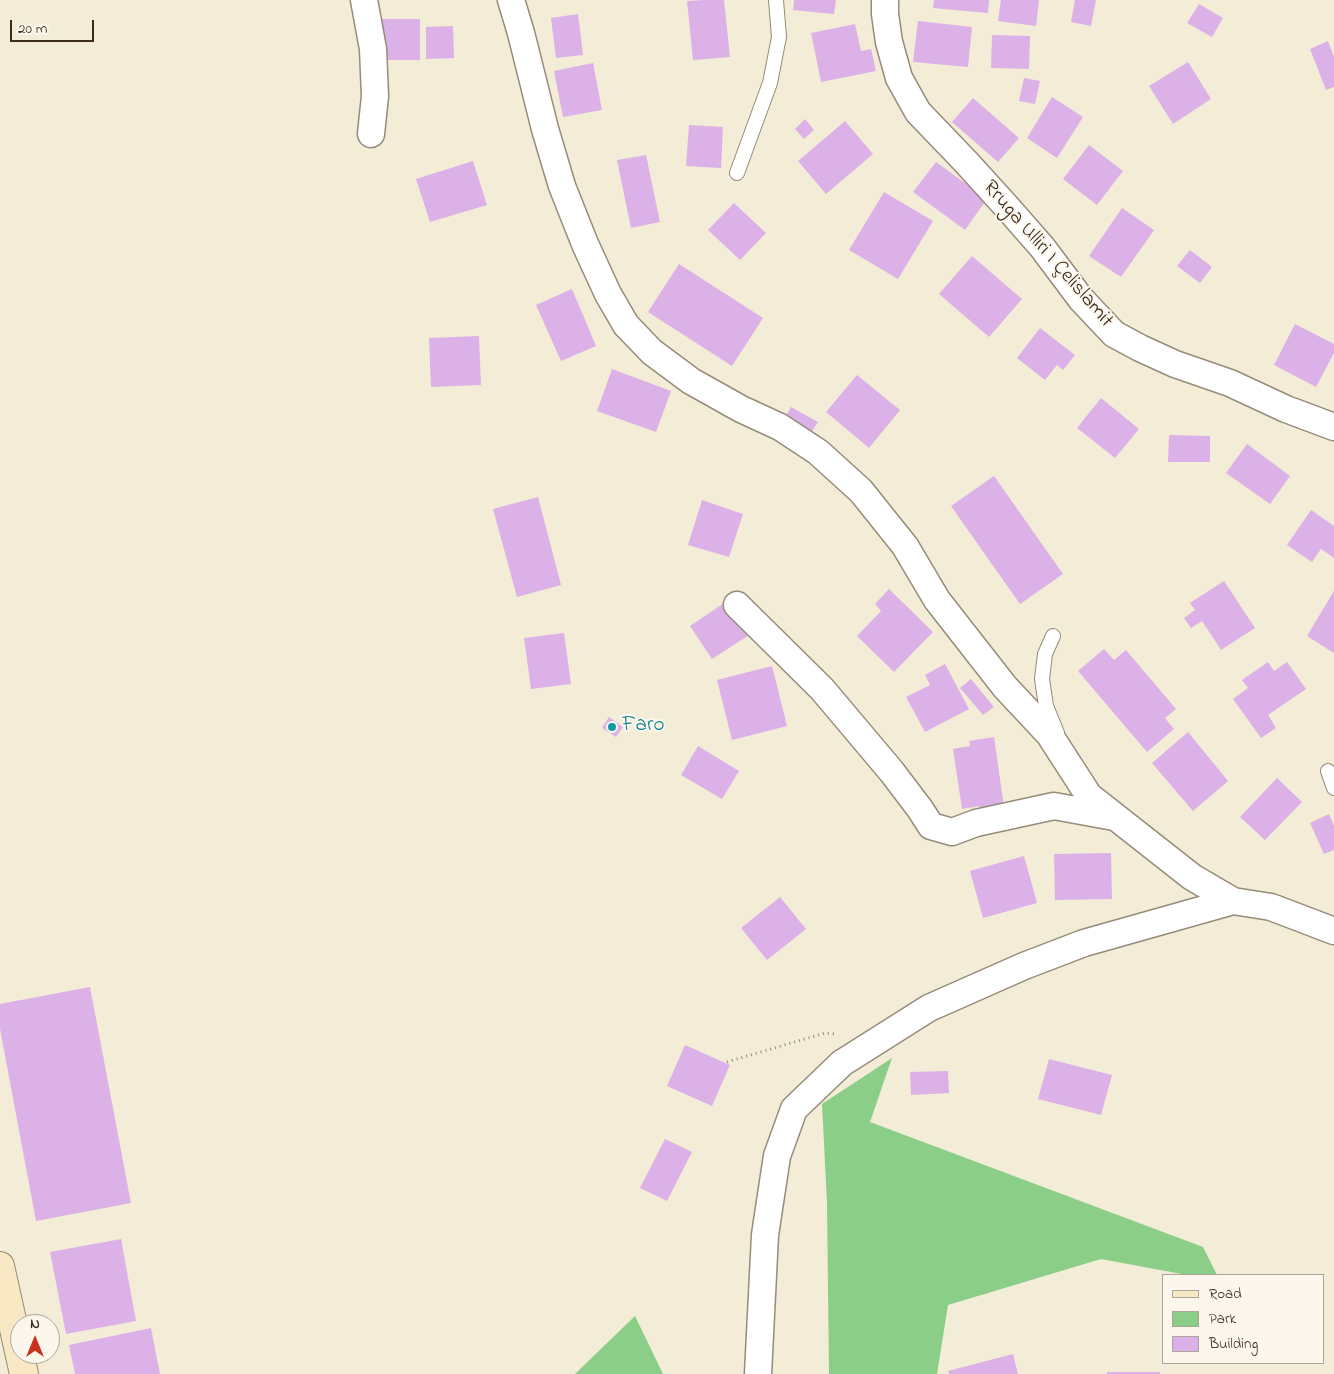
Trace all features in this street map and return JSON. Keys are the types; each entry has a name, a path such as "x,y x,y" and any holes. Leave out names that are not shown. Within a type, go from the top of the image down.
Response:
{"main road":[{"path":"0,1266 24,1374"}],"street":[{"path":"364,0 373,48 375,96 371,134"},
{"path":"511,0 522,33 545,129 562,186 585,244 608,294 626,325 652,352 692,381 741,409 780,427 818,452 861,491 905,546 937,600 1006,687 1049,734 1089,796 1192,877 1233,901 1271,907 1334,931"},
{"name":"Rruga Ulliri I Çelislamit","path":"886,0 885,14 889,42 899,78 918,112 1006,206 1042,247 1081,299 1114,334 1175,364 1230,382 1286,409 1334,427"},
{"path":"737,605 822,689 897,780 931,826 952,832 976,823 1054,806 1115,817"},
{"path":"758,1374 765,1235 777,1156 794,1109 842,1063 929,1008 1024,966 1084,943 1233,901"}],"lane":[{"path":"737,173 770,84 779,37 776,0"},
{"path":"1053,636 1045,654 1042,679 1046,706 1074,773"},
{"path":"1328,771 1334,788"}],"path":[{"path":"727,1062 825,1033 883,1038"}],"green space":[{"path":"892,1058 870,1122 1203,1247 1216,1274 1182,1274 1101,1259 948,1305 937,1374 829,1374 827,1203 822,1104"},
{"path":"635,1316 663,1374 575,1374"}],"building":[{"path":"724,0 730,57 693,60 687,1"},
{"path":"794,0 836,0 834,14 793,10"},
{"path":"934,0 989,0 988,13 933,8"},
{"path":"1001,0 1039,0 1036,26 998,21"},
{"path":"1075,0 1096,0 1091,26 1071,22"},
{"path":"1199,4 1223,18 1212,37 1187,23"},
{"path":"578,14 583,55 556,58 551,18"},
{"path":"376,19 420,19 420,60 376,60"},
{"path":"918,21 972,27 968,67 913,62"},
{"path":"855,24 861,51 871,49 876,71 821,82 811,33"},
{"path":"453,26 454,58 426,59 426,27"},
{"path":"992,35 1030,36 1029,69 991,68"},
{"path":"1328,41 1334,57 1334,87 1326,90 1310,49"},
{"path":"1188,62 1211,99 1173,124 1149,86"},
{"path":"593,63 602,110 563,117 554,71"},
{"path":"1024,78 1040,81 1035,104 1019,101"},
{"path":"1052,97 1083,117 1057,158 1027,138"},
{"path":"973,98 1019,138 998,162 952,122"},
{"path":"805,119 814,130 804,139 795,129"},
{"path":"845,121 873,154 826,194 798,161"},
{"path":"689,125 723,127 721,168 686,166"},
{"path":"1089,145 1123,171 1097,205 1063,179"},
{"path":"646,155 660,222 631,228 617,160"},
{"path":"473,161 487,205 430,222 416,179"},
{"path":"936,162 987,199 965,230 913,192"},
{"path":"884,192 933,221 898,279 849,250"},
{"path":"734,203 766,233 740,260 708,230"},
{"path":"1122,208 1154,230 1121,277 1089,256"},
{"path":"1190,250 1212,267 1200,283 1177,266"},
{"path":"972,256 1022,299 989,337 939,294"},
{"path":"679,264 763,318 732,366 648,312"},
{"path":"572,289 596,346 561,361 536,305"},
{"path":"1295,324 1334,344 1334,353 1316,387 1274,365"},
{"path":"1040,328 1075,355 1063,370 1057,365 1045,380 1017,358"},
{"path":"479,336 481,385 431,387 429,338"},
{"path":"612,369 671,391 656,432 597,411"},
{"path":"857,375 900,410 869,448 826,412"},
{"path":"1101,398 1139,429 1115,458 1077,428"},
{"path":"791,407 818,422 811,433 785,418"},
{"path":"1169,435 1210,436 1210,462 1168,462"},
{"path":"1247,444 1290,476 1270,504 1226,473"},
{"path":"994,476 1063,574 1020,604 951,506"},
{"path":"538,497 561,585 517,597 493,509"},
{"path":"702,500 743,514 729,557 688,545"},
{"path":"1311,510 1334,526 1334,558 1321,549 1312,562 1287,545"},
{"path":"1224,581 1255,628 1221,650 1202,621 1191,628 1184,618 1195,610 1190,603"},
{"path":"889,589 933,632 894,672 857,636 881,611 875,604"},
{"path":"1334,591 1334,653 1307,636"},
{"path":"727,601 749,635 712,659 690,626"},
{"path":"564,633 571,684 531,689 524,638"},
{"path":"1104,649 1114,660 1126,650 1176,709 1165,718 1174,729 1147,752 1078,671"},
{"path":"1268,662 1274,671 1287,662 1306,689 1268,715 1276,728 1261,738 1233,699 1248,688 1242,680"},
{"path":"945,664 969,709 925,732 906,697 930,685 925,675"},
{"path":"772,666 787,726 732,740 717,680"},
{"path":"971,679 994,707 983,715 960,688"},
{"name":"Faro","path":"609,717 623,727 616,737 602,728"},
{"path":"1188,732 1228,781 1193,811 1152,763"},
{"path":"994,737 1004,807 979,811 979,806 962,809 953,749 970,746 969,741"},
{"path":"698,746 739,771 722,799 681,775"},
{"path":"1277,778 1302,802 1265,840 1240,817"},
{"path":"1329,814 1334,826 1334,850 1324,854 1310,823"},
{"path":"1111,853 1112,899 1055,900 1054,854"},
{"path":"1024,856 1037,903 983,918 970,871"},
{"path":"780,897 806,929 767,960 741,928"},
{"path":"90,987 131,1203 36,1221 0,1029 0,1004"},
{"path":"685,1045 730,1065 712,1106 667,1086"},
{"path":"1049,1059 1112,1075 1101,1115 1038,1099"},
{"path":"948,1071 949,1093 911,1095 910,1072"},
{"path":"665,1139 692,1152 667,1201 640,1188"},
{"path":"121,1239 136,1321 66,1334 50,1252"},
{"path":"151,1328 160,1374 75,1374 69,1345"},
{"path":"1013,1354 1018,1374 949,1374 948,1371"},
{"path":"1107,1372 1160,1372 1160,1374 1107,1374"}],"place":[{"name":"Faro","path":"612,727"}]}
